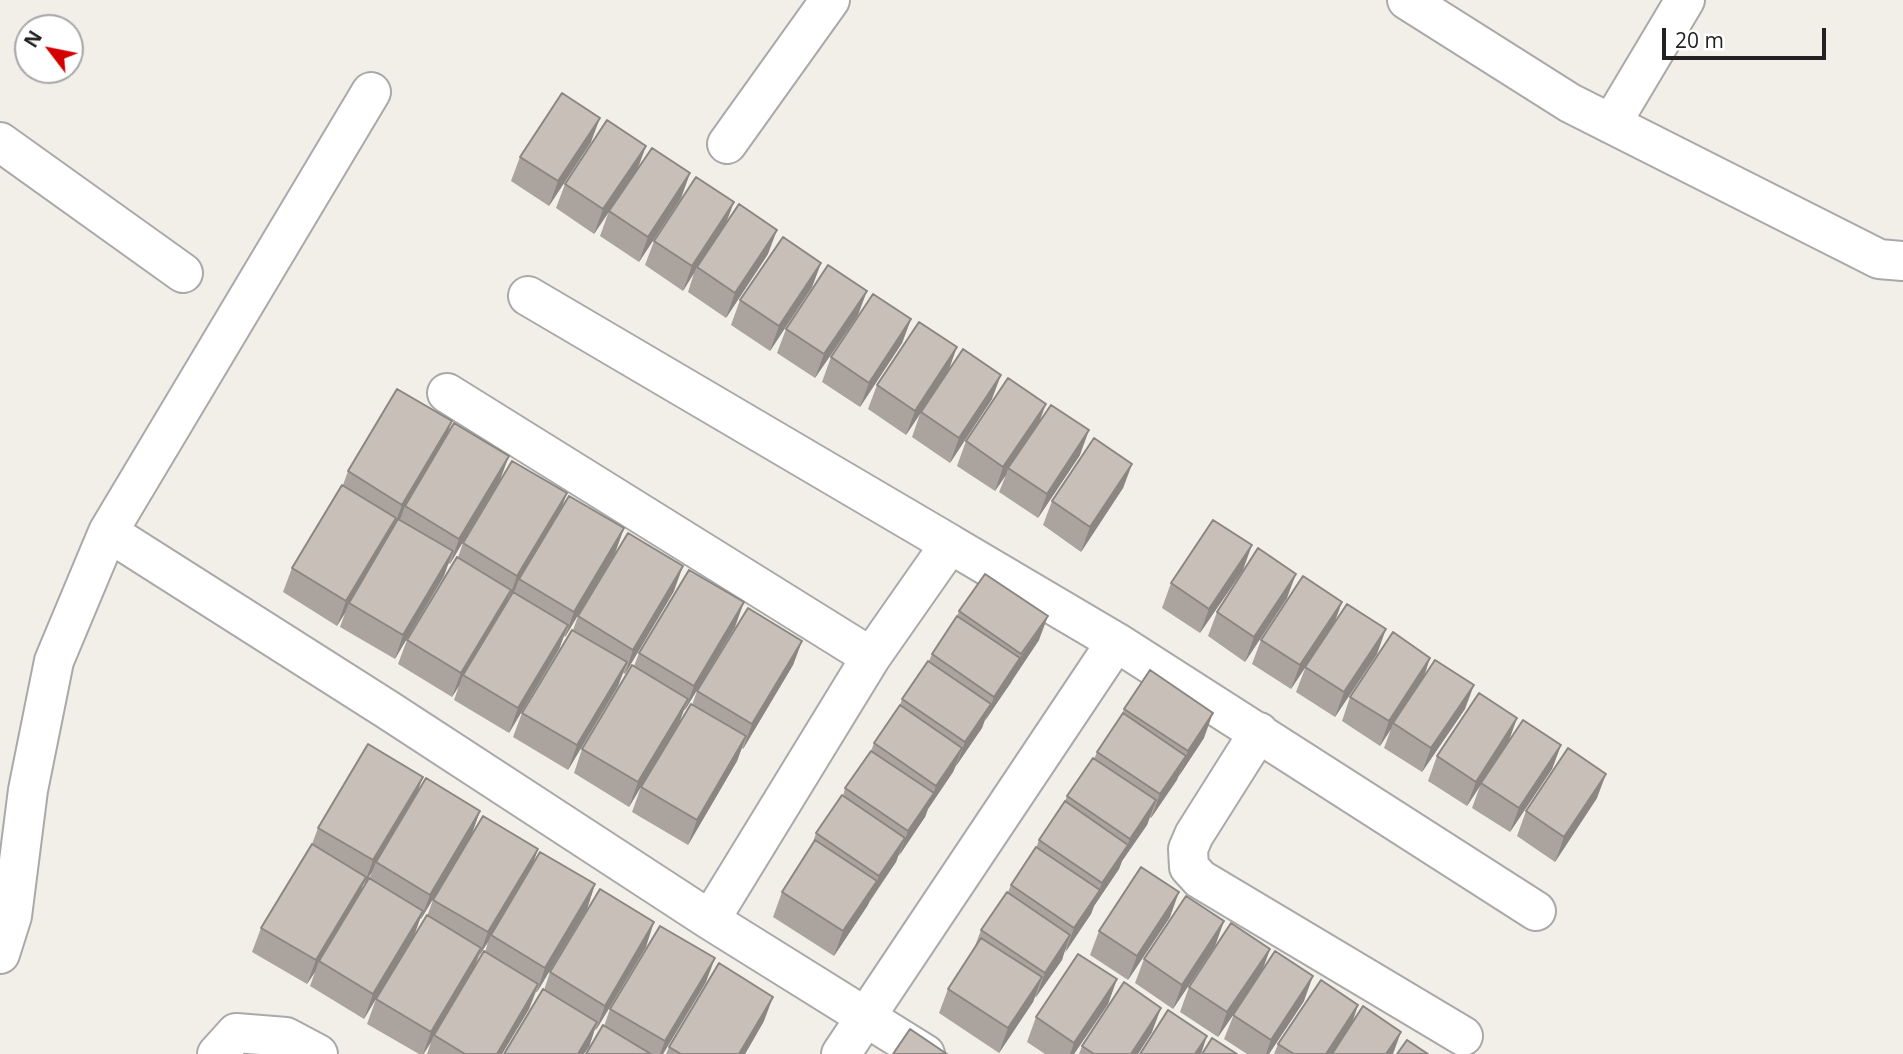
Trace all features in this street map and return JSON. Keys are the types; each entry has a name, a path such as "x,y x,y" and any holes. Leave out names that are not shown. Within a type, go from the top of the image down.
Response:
{"street":[{"path":"727,144 830,0"},
{"path":"1407,0 1570,103 1879,259 1903,261"},
{"path":"1611,124 1685,0"},
{"path":"0,954 12,916 27,790 54,661 108,532 371,92"},
{"path":"0,142 183,273"},
{"path":"528,296 1116,642 1536,911"},
{"path":"447,393 871,657"},
{"path":"108,532 710,920 925,1054"},
{"path":"710,920 871,657 950,544"},
{"path":"841,1054 1116,642"},
{"path":"1259,732 1194,835 1188,849 1189,867 1200,879 1464,1036"},
{"path":"217,1054 236,1033 286,1037 318,1054"}],"building":[{"path":"562,93 600,118 558,181 520,157"},
{"path":"607,120 646,146 603,209 565,184"},
{"path":"652,148 690,173 648,237 609,211"},
{"path":"696,177 734,202 692,266 654,241"},
{"path":"739,204 777,230 735,293 697,267"},
{"path":"783,237 821,263 779,326 740,300"},
{"path":"828,265 867,291 824,354 786,329"},
{"path":"873,294 911,319 869,383 831,357"},
{"path":"919,322 957,347 915,411 877,385"},
{"path":"963,349 1001,375 959,438 921,412"},
{"path":"1008,378 1046,404 1003,467 966,441"},
{"path":"397,389 452,421 402,505 348,471"},
{"path":"1051,405 1089,430 1047,494 1008,468"},
{"path":"454,423 509,456 459,539 405,506"},
{"path":"1094,438 1132,464 1090,527 1052,501"},
{"path":"512,461 567,493 517,576 463,543"},
{"path":"342,485 396,518 346,601 292,568"},
{"path":"569,496 624,528 574,612 519,579"},
{"path":"398,519 453,551 403,635 349,603"},
{"path":"1213,520 1252,545 1209,609 1171,583"},
{"path":"628,533 683,566 633,650 578,616"},
{"path":"1258,548 1296,574 1254,637 1217,612"},
{"path":"457,557 511,590 461,673 407,640"},
{"path":"689,570 744,602 694,686 639,653"},
{"path":"985,574 1048,616 1021,654 959,611"},
{"path":"1303,576 1342,602 1300,665 1261,640"},
{"path":"513,592 568,625 518,708 463,675"},
{"path":"1347,604 1386,629 1344,692 1305,667"},
{"path":"748,608 802,641 752,724 697,691"},
{"path":"957,616 1020,658 994,697 932,654"},
{"path":"572,630 627,662 577,745 522,713"},
{"path":"1393,632 1430,658 1389,721 1350,697"},
{"path":"1435,660 1474,685 1431,748 1393,723"},
{"path":"928,661 991,704 965,742 902,699"},
{"path":"632,665 688,699 638,782 582,749"},
{"path":"1150,670 1213,713 1188,751 1124,709"},
{"path":"1479,693 1517,718 1476,782 1437,756"},
{"path":"691,704 746,736 697,820 641,787"},
{"path":"900,705 962,748 936,786 874,743"},
{"path":"1123,713 1186,756 1160,794 1097,752"},
{"path":"1523,720 1561,745 1519,808 1481,783"},
{"path":"368,744 423,777 373,860 318,828"},
{"path":"1568,748 1606,774 1564,837 1526,811"},
{"path":"871,751 934,793 908,831 845,788"},
{"path":"1093,758 1156,800 1130,839 1067,796"},
{"path":"426,778 480,811 430,895 376,862"},
{"path":"842,795 905,838 879,876 816,833"},
{"path":"1065,801 1128,845 1102,883 1039,840"},
{"path":"483,816 538,849 488,932 433,900"},
{"path":"815,840 877,881 843,931 782,892"},
{"path":"312,844 366,877 316,960 261,928"},
{"path":"1036,847 1100,890 1074,928 1011,885"},
{"path":"540,852 595,884 545,968 491,935"},
{"path":"1141,867 1179,892 1137,956 1099,931"},
{"path":"369,878 423,911 373,994 319,961"},
{"path":"600,889 654,922 605,1006 550,972"},
{"path":"1007,892 1070,935 1045,973 981,930"},
{"path":"1186,896 1224,921 1182,985 1144,959"},
{"path":"427,915 481,948 431,1032 376,999"},
{"path":"1231,923 1270,949 1227,1012 1189,987"},
{"path":"660,926 715,958 665,1041 610,1009"},
{"path":"981,938 1042,977 1008,1028 948,989"},
{"path":"484,951 538,984 497,1054 465,1054 434,1035"},
{"path":"1275,951 1313,976 1271,1040 1233,1015"},
{"path":"1078,954 1117,979 1074,1043 1036,1017"},
{"path":"719,963 773,997 739,1054 681,1054 669,1047"},
{"path":"1321,980 1358,1005 1326,1054 1294,1054 1278,1044"},
{"path":"1124,982 1161,1008 1131,1054 1094,1054 1082,1046"},
{"path":"543,989 597,1022 578,1054 504,1054"},
{"path":"1363,1006 1401,1032 1386,1054 1332,1054"},
{"path":"1168,1010 1207,1036 1195,1054 1140,1054"},
{"path":"603,1025 651,1054 586,1054"},
{"path":"910,1029 947,1054 893,1054"},
{"path":"1212,1038 1237,1054 1202,1054"},
{"path":"1407,1040 1428,1054 1397,1054"}]}
